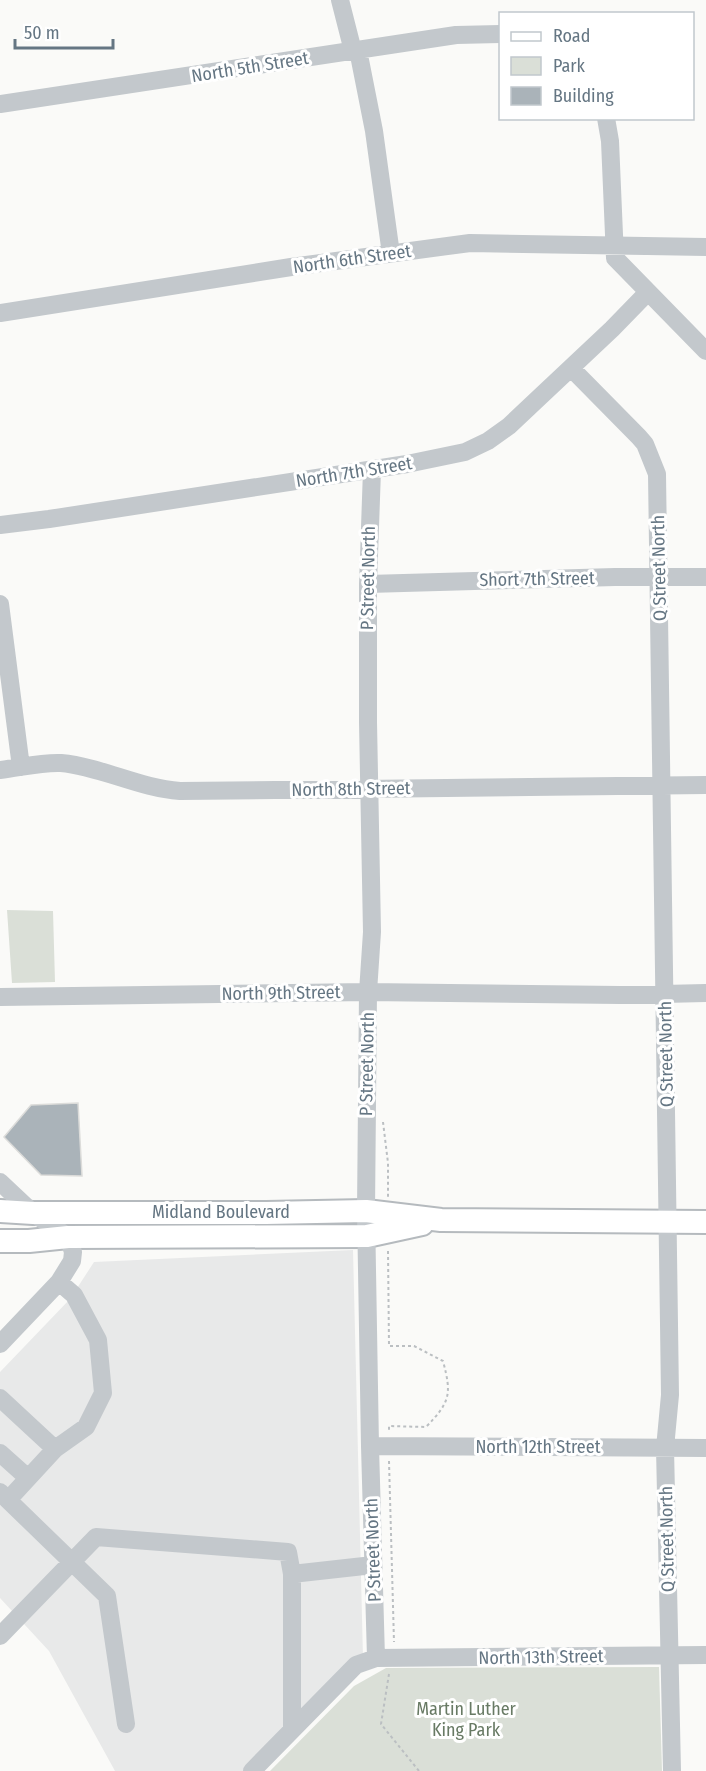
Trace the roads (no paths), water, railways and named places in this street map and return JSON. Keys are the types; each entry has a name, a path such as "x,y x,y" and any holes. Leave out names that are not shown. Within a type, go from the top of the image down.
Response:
{"main road":[{"name":"Midland Boulevard","path":"0,1211 266,1213 366,1211 441,1220 706,1222"},
{"name":"Midland Boulevard","path":"0,1241 68,1237 367,1236 441,1220"}],"street":[{"path":"340,0 355,50 374,131 391,254"},
{"name":"North 5th Street","path":"0,104 456,34 499,34"},
{"path":"606,120 610,141 615,258 706,351"},
{"name":"North 6th Street","path":"0,313 291,267 470,243 706,247"},
{"name":"North 7th Street","path":"0,525 372,470 448,457 476,447 524,414 648,292"},
{"name":"Q Street North","path":"572,369 639,437 655,468 659,577 668,1222 670,1395 665,1448 672,1771"},
{"name":"P Street North","path":"372,470 368,584 372,932 368,992 366,1211 373,1565 384,1658"},
{"name":"Short 7th Street","path":"368,584 706,577"},
{"path":"0,604 21,767"},
{"name":"North 8th Street","path":"0,771 58,763 88,768 162,790 180,791 706,785"},
{"name":"North 9th Street","path":"0,996 368,992 620,995 706,993"},
{"path":"0,1182 33,1213 68,1237 73,1252 72,1261 59,1282 0,1344"},
{"path":"59,1282 74,1294 98,1340 103,1393 86,1427 55,1449 28,1478 4,1496 107,1596 126,1724"},
{"path":"0,1398 55,1449"},
{"name":"North 12th Street","path":"370,1446 706,1448"},
{"path":"0,1453 28,1478"},
{"path":"0,1636 96,1537 288,1552 292,1574 292,1730"},
{"path":"292,1574 373,1565"},
{"name":"North 13th Street","path":"384,1658 706,1655"},
{"path":"252,1771 356,1665 384,1658"}],"park label":[{"name":"Martin Luther King Park","path":"466,1719"}]}
